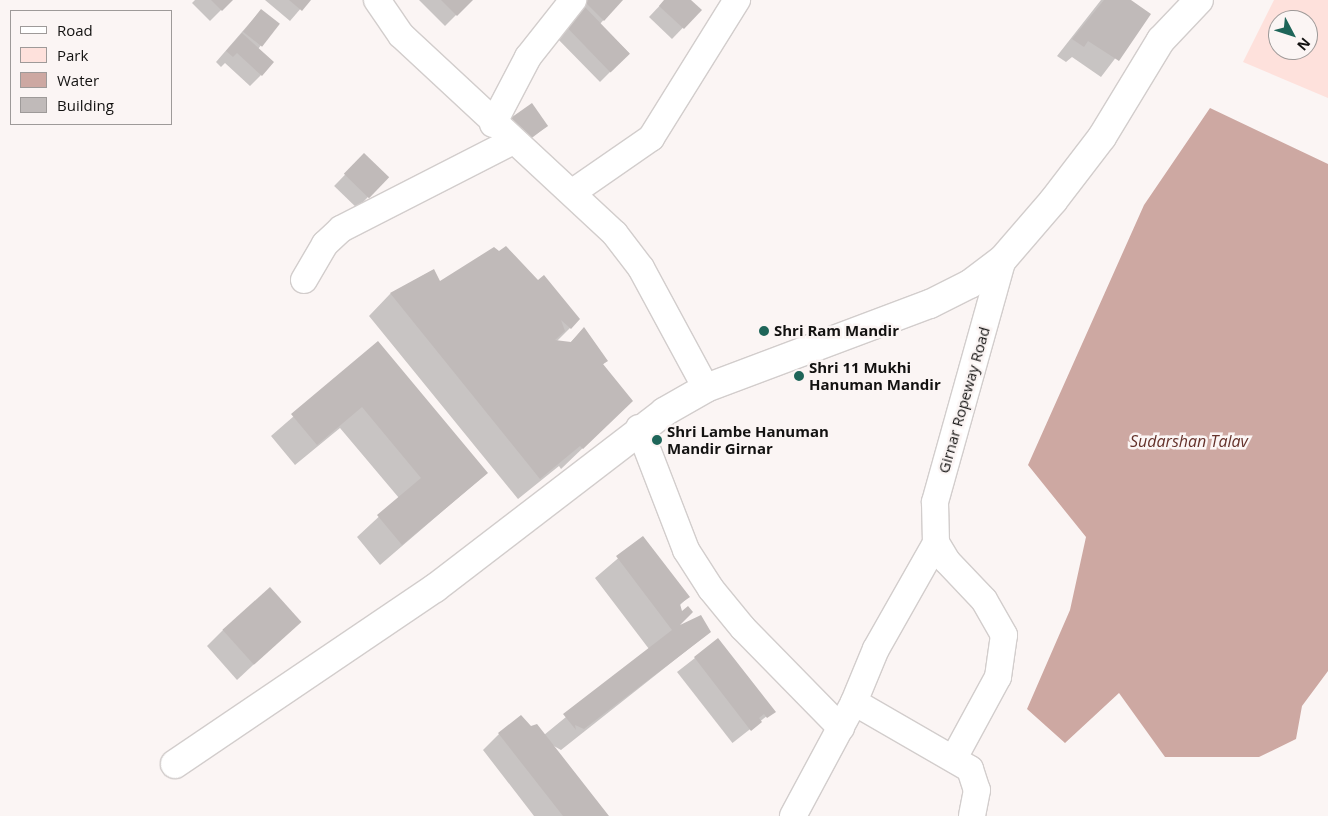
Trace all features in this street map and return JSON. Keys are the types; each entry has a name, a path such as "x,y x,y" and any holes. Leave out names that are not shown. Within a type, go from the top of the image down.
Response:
{"street":[{"path":"377,0 401,35 511,142 573,192 641,268 706,388"},
{"path":"493,124 528,56 573,0"},
{"path":"573,192 651,138 737,0"},
{"path":"175,764 435,588 639,428 706,388 930,304 970,284 1003,258 1102,137 1161,40 1199,0"},
{"path":"304,280 321,250 341,229 511,142"},
{"name":"Girnar Ropeway Road","path":"936,543 935,502 1003,258"},
{"path":"639,428 686,550 712,589 743,628 841,728"},
{"path":"793,816 854,702 876,649 936,543 947,561 984,600 1004,635 998,678 954,758"},
{"path":"854,702 954,758 976,780 972,816"}],"green space":[{"path":"1274,0 1328,0 1328,98 1243,62 1268,12 1268,60 1318,60 1318,10 1269,10"}],"water":[{"name":"Sudarshan Talav","path":"1210,108 1328,164 1328,671 1302,706 1296,739 1259,757 1165,757 1119,693 1065,743 1027,709 1070,610 1086,537 1028,465 1144,205"}],"building":[{"path":"211,0 233,0 222,11"},
{"path":"289,0 311,0 302,11"},
{"path":"441,0 473,0 457,16"},
{"path":"583,0 623,0 604,21"},
{"path":"664,0 691,0 702,10 684,29 659,6"},
{"path":"1104,0 1131,0 1151,14 1119,61 1088,41 1084,47 1072,39"},
{"path":"582,4 630,54 611,72 563,23"},
{"path":"261,9 280,24 262,47 243,32"},
{"path":"242,33 274,62 262,76 237,53 233,57 226,51"},
{"path":"532,103 548,126 524,143 508,120"},
{"path":"364,153 389,177 369,198 344,174"},
{"path":"506,246 538,280 544,275 580,319 571,329 561,320 565,331 555,340 571,342 584,327 608,361 603,364 633,401 583,449 580,446 540,479 390,293 434,269 440,281 494,247 499,251"},
{"path":"378,341 488,473 402,545 377,515 421,478 362,407 317,445 291,414"},
{"path":"643,536 690,597 680,604 682,611 688,606 693,612 680,625 701,615 711,632 584,729 575,725 576,730 563,714 672,630 616,556"},
{"path":"270,587 301,622 254,665 222,630"},
{"path":"718,638 776,712 767,718 764,714 759,718 762,722 751,731 694,657"},
{"path":"521,715 531,726 537,724 609,816 563,816 498,733"}],"place":[{"name":"Shri Ram Mandir","path":"764,331"},
{"name":"Shri 11 Mukhi Hanuman Mandir","path":"799,376"},
{"name":"Shri Lambe Hanuman Mandir Girnar","path":"657,440"}]}
